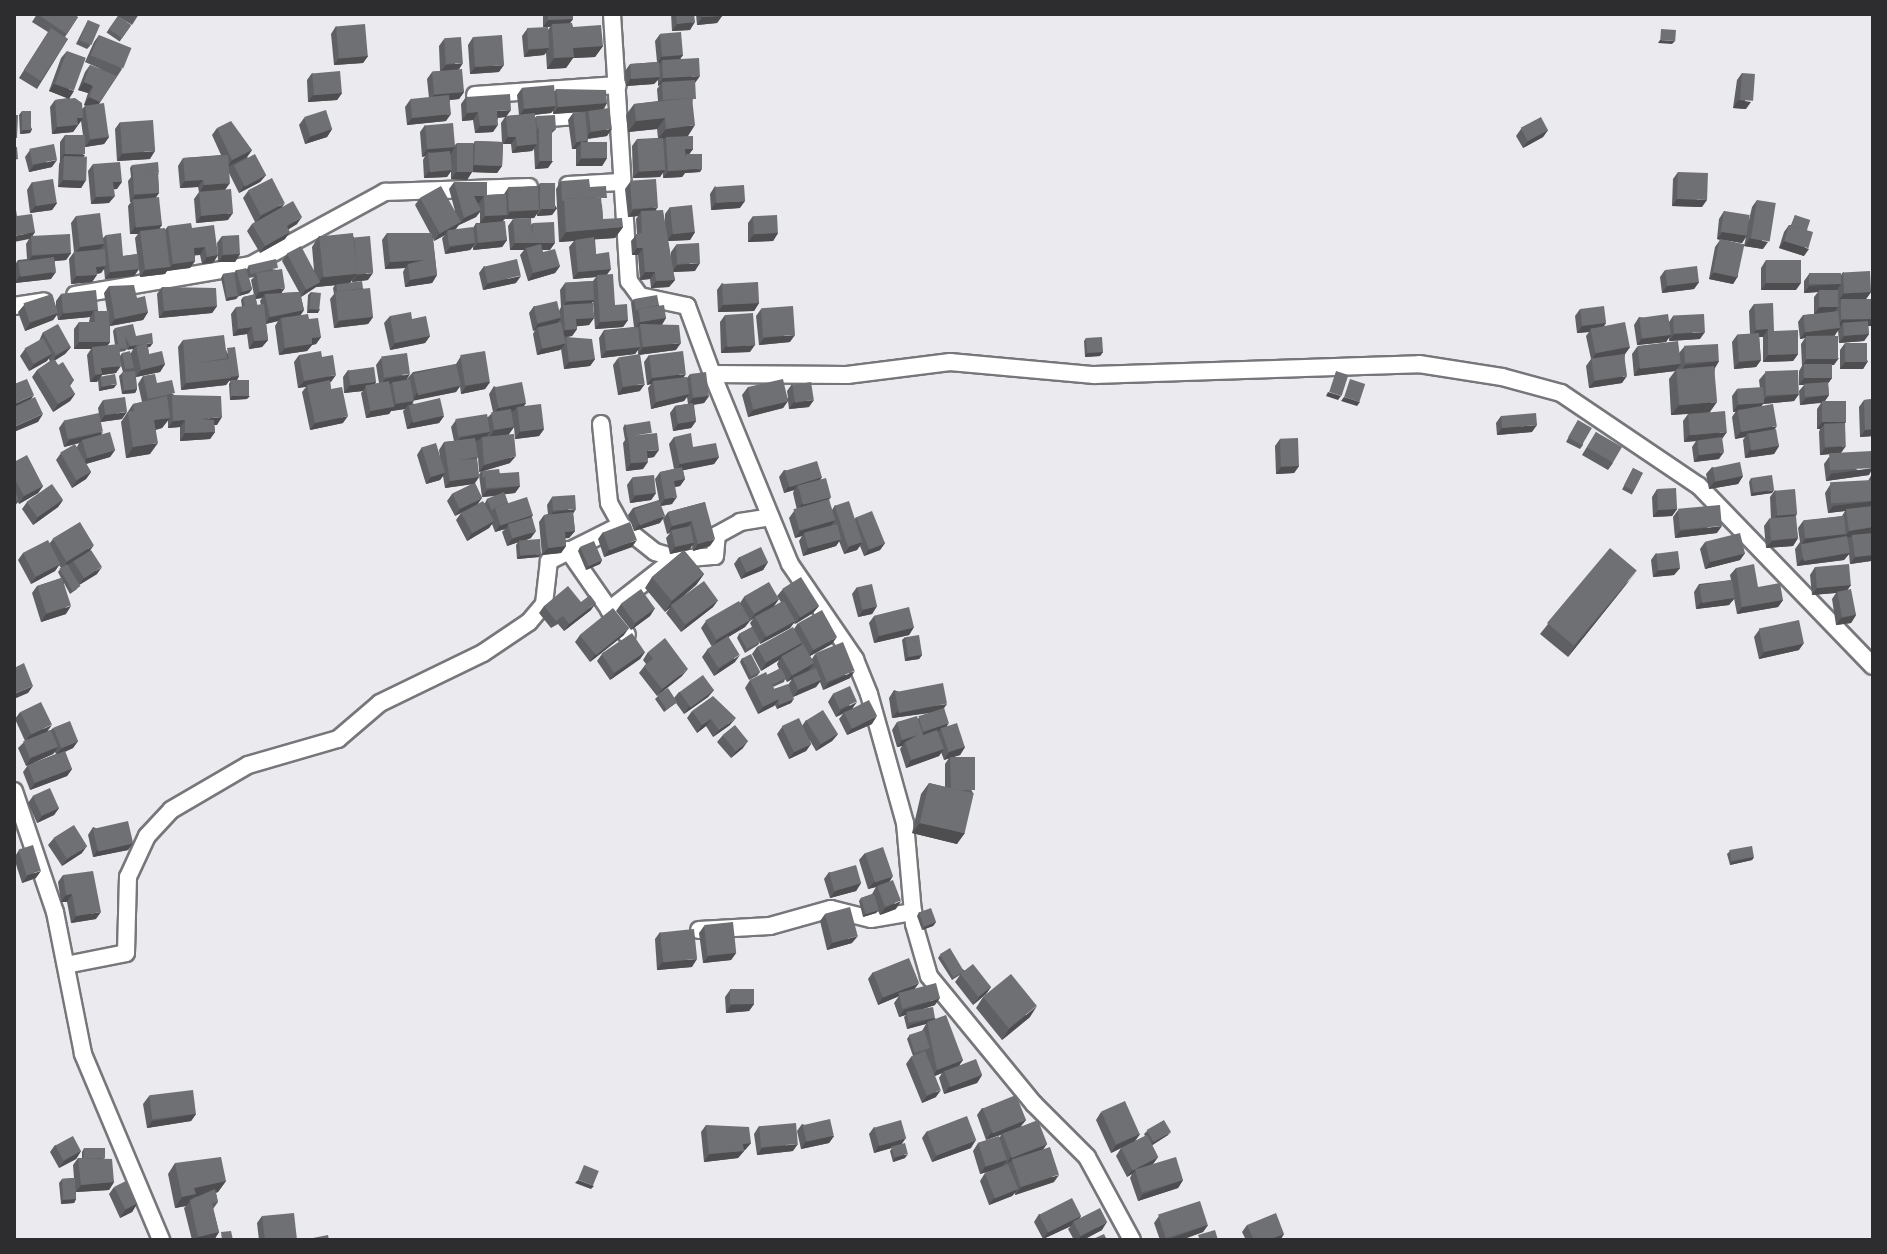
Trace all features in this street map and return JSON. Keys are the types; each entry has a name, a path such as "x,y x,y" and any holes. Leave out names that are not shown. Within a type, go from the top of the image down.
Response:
{"street":[{"path":"612,14 618,85 620,182 629,281 640,296 687,306 790,564 855,659 869,694 905,823 913,912 929,976 1034,1104 1087,1157 1132,1240"},
{"path":"475,95 618,85"},
{"path":"518,120 618,113"},
{"path":"14,306 251,265 318,234 385,192 620,182"},
{"path":"712,374 847,375 950,362 1094,375 1419,364 1502,377 1561,393 1699,486 1873,666"},
{"path":"601,424 607,495 621,525 655,552 674,559 715,556 717,535 740,522 771,517"},
{"path":"66,965 126,953 128,877 147,836 171,810 248,765 338,739 380,703 483,653 529,622 544,604 546,566 568,550 621,525"},
{"path":"568,550 627,635"},
{"path":"609,610 674,559"},
{"path":"14,791 55,912 83,1054 161,1240"},
{"path":"699,930 770,926 831,909 871,919 913,912"}],"building":[{"path":"37,14 74,14 78,17 67,34"},
{"path":"548,14 573,14 573,19 548,20"},
{"path":"676,14 694,14 695,22 677,24"},
{"path":"702,14 722,14 722,16 702,17"},
{"path":"118,16 131,25 122,38 109,29"},
{"path":"88,20 100,25 91,45 79,40"},
{"path":"572,23 573,27 601,25 603,46 573,48 574,57 554,58 552,24"},
{"path":"365,24 368,56 339,58 336,27"},
{"path":"548,27 549,48 528,49 527,28"},
{"path":"51,28 68,39 41,81 24,70"},
{"path":"1661,29 1676,30 1675,41 1660,40"},
{"path":"681,32 683,55 662,57 660,34"},
{"path":"99,35 131,48 123,69 91,55"},
{"path":"502,35 504,65 475,67 473,37"},
{"path":"461,37 463,63 446,64 444,38"},
{"path":"67,51 86,58 74,91 55,84"},
{"path":"699,58 700,76 663,78 662,60"},
{"path":"659,62 660,77 631,79 630,64"},
{"path":"90,65 117,76 100,102 89,97 93,86 84,82"},
{"path":"462,69 464,92 434,95 432,72"},
{"path":"340,71 342,93 314,95 312,73"},
{"path":"1742,73 1755,74 1753,101 1740,100"},
{"path":"695,80 696,99 663,100 662,82"},
{"path":"554,85 556,106 524,109 522,88"},
{"path":"556,89 606,90 607,103 558,107"},
{"path":"510,94 511,110 497,111 498,125 480,126 478,112 467,113 466,97"},
{"path":"449,95 451,114 412,118 410,99"},
{"path":"75,98 82,103 83,118 77,118 78,125 57,127 55,100"},
{"path":"692,98 695,125 666,129 665,118 636,121 634,104"},
{"path":"104,103 109,137 90,139 85,106"},
{"path":"609,108 612,129 591,132 588,111"},
{"path":"326,110 332,129 310,136 304,117"},
{"path":"22,111 31,111 31,130 22,130"},
{"path":"585,112 588,141 576,142 573,113"},
{"path":"535,113 537,144 517,146 516,137 508,137 506,116"},
{"path":"14,115 18,115 17,138 14,138"},
{"path":"555,115 556,129 539,127 537,130 536,116"},
{"path":"1541,117 1548,130 1528,141 1521,128"},
{"path":"153,120 155,151 122,153 120,122"},
{"path":"231,121 252,150 232,160 217,128"},
{"path":"453,123 455,147 427,149 425,125"},
{"path":"539,127 552,127 552,161 539,161"},
{"path":"65,135 85,135 85,154 65,154"},
{"path":"693,136 693,149 685,149 687,170 668,171 666,137"},
{"path":"663,138 665,170 639,172 637,140"},
{"path":"475,141 503,142 502,166 474,165"},
{"path":"581,142 607,142 607,158 581,158"},
{"path":"457,143 473,143 473,172 457,172"},
{"path":"54,144 57,160 33,164 29,149"},
{"path":"14,147 17,147 18,159 14,160"},
{"path":"450,151 452,170 430,172 428,153"},
{"path":"255,154 266,175 245,186 234,165"},
{"path":"686,154 702,154 702,169 686,169"},
{"path":"228,155 230,183 204,185 203,180 185,181 183,158"},
{"path":"64,156 87,157 86,181 63,180"},
{"path":"120,162 122,182 113,182 115,196 96,197 93,164"},
{"path":"158,162 159,174 133,174 132,165"},
{"path":"158,172 159,193 134,194 133,173"},
{"path":"1678,172 1708,173 1707,200 1677,199"},
{"path":"272,178 285,203 261,215 248,190"},
{"path":"53,179 57,203 36,206 32,182"},
{"path":"589,179 590,187 606,186 607,198 562,201 561,181"},
{"path":"656,179 658,207 632,209 630,181"},
{"path":"454,182 487,182 487,195 506,194 507,215 485,216 484,196 474,196 481,210 464,218"},
{"path":"540,183 555,183 555,209 540,209"},
{"path":"744,185 745,201 716,203 715,187"},
{"path":"441,186 461,222 440,233 420,198"},
{"path":"538,186 539,210 509,211 508,187"},
{"path":"231,189 233,213 201,216 199,192"},
{"path":"159,197 162,225 136,228 133,200"},
{"path":"601,197 603,219 622,218 623,227 566,232 564,199"},
{"path":"1757,200 1776,203 1770,241 1751,239"},
{"path":"293,201 302,217 287,226 290,232 265,246 252,224"},
{"path":"14,204 17,216 32,214 35,232 14,236"},
{"path":"692,205 695,232 673,234 670,207"},
{"path":"663,210 675,280 656,281 655,272 645,272 643,248 637,248 636,234 642,233 641,211"},
{"path":"1724,211 1750,215 1746,236 1721,232"},
{"path":"100,213 104,244 80,247 76,216"},
{"path":"777,215 778,233 754,234 753,216"},
{"path":"1795,215 1810,220 1807,230 1792,225"},
{"path":"531,218 532,235 533,223 554,222 555,243 515,243 513,219"},
{"path":"505,221 507,240 478,243 476,224"},
{"path":"191,223 192,228 214,225 218,255 207,257 205,247 194,248 195,261 173,264 168,226"},
{"path":"1789,225 1813,232 1808,248 1784,241"},
{"path":"473,227 475,243 449,246 447,230"},
{"path":"165,228 170,267 145,270 140,231"},
{"path":"121,233 123,256 138,254 139,269 110,272 106,235"},
{"path":"353,233 357,274 323,277 319,237"},
{"path":"387,233 432,233 437,275 410,280 408,264 425,260 390,262"},
{"path":"70,234 71,253 32,255 31,236"},
{"path":"239,235 240,254 223,255 222,236"},
{"path":"370,236 373,273 357,274 354,237"},
{"path":"594,237 596,254 609,252 611,269 578,272 575,240"},
{"path":"1720,239 1744,244 1737,277 1713,272"},
{"path":"699,243 700,263 677,264 676,244"},
{"path":"541,244 543,252 555,249 560,266 533,273 526,248"},
{"path":"301,246 320,282 306,290 287,254"},
{"path":"105,249 106,266 96,267 97,275 76,276 74,252"},
{"path":"54,257 56,272 20,277 18,262"},
{"path":"276,259 278,268 251,274 249,265"},
{"path":"517,259 521,276 488,283 484,267"},
{"path":"1766,260 1801,260 1801,283 1766,283"},
{"path":"1697,266 1699,282 1667,286 1665,270"},
{"path":"246,268 252,289 242,292 236,271"},
{"path":"282,269 285,288 259,292 256,273"},
{"path":"1870,271 1871,292 1844,293 1843,272"},
{"path":"234,272 238,296 227,297 223,274"},
{"path":"1809,273 1841,273 1841,284 1809,284"},
{"path":"613,274 615,305 627,304 628,320 600,322 597,275"},
{"path":"362,281 363,288 337,292 336,285"},
{"path":"593,281 594,300 566,301 565,282"},
{"path":"758,282 759,303 723,305 722,284"},
{"path":"134,285 137,298 145,296 148,312 115,319 109,286"},
{"path":"162,287 216,288 217,306 164,311"},
{"path":"370,288 373,317 338,320 335,292"},
{"path":"96,290 98,310 63,314 61,294"},
{"path":"1819,290 1838,290 1838,307 1819,307"},
{"path":"300,292 304,310 270,317 265,294"},
{"path":"311,292 321,293 319,310 309,309"},
{"path":"52,294 58,313 30,322 23,303"},
{"path":"255,294 257,305 245,306 243,297"},
{"path":"657,295 659,305 636,311 634,299"},
{"path":"1841,299 1873,299 1873,319 1841,319"},
{"path":"557,301 561,318 537,323 534,306"},
{"path":"593,303 594,318 576,319 577,329 565,330 563,305"},
{"path":"1773,303 1774,331 1798,330 1798,354 1768,355 1768,329 1756,330 1754,304"},
{"path":"264,304 268,340 254,341 252,327 238,329 236,307"},
{"path":"664,305 666,318 640,322 638,309"},
{"path":"793,306 795,335 763,337 761,308"},
{"path":"1604,306 1606,323 1582,326 1580,309"},
{"path":"94,311 109,311 110,342 79,342 79,322 95,322"},
{"path":"1838,311 1840,328 1805,332 1803,315"},
{"path":"411,312 412,319 426,316 430,336 395,343 390,316"},
{"path":"753,313 755,345 727,347 725,315"},
{"path":"308,314 309,319 318,318 321,337 312,338 312,344 285,348 281,318"},
{"path":"1668,314 1671,335 1642,339 1639,318"},
{"path":"1704,314 1705,332 1674,334 1673,316"},
{"path":"1868,321 1869,334 1844,336 1843,323"},
{"path":"561,322 566,343 543,349 538,327"},
{"path":"1625,322 1630,347 1595,353 1591,329"},
{"path":"58,324 71,347 56,355 43,332"},
{"path":"133,324 136,336 152,333 153,343 130,346 125,336 127,348 119,349 115,328"},
{"path":"640,324 679,325 681,343 643,347"},
{"path":"638,327 640,347 606,350 604,331"},
{"path":"1759,333 1761,360 1739,361 1737,335"},
{"path":"224,335 227,358 196,363 229,359 231,378 186,383 183,340"},
{"path":"1806,336 1838,336 1838,359 1806,359"},
{"path":"566,337 592,339 595,359 569,362"},
{"path":"1102,337 1103,352 1087,353 1086,338"},
{"path":"43,338 52,354 33,364 25,348"},
{"path":"1678,341 1681,364 1640,369 1637,346"},
{"path":"147,343 149,354 162,351 165,364 141,370 136,346"},
{"path":"1845,343 1867,343 1867,362 1845,362"},
{"path":"119,344 121,366 101,368 102,374 95,375 92,347"},
{"path":"1718,344 1719,361 1685,363 1684,346"},
{"path":"235,347 239,376 231,377 227,348"},
{"path":"130,351 134,368 125,369 122,353"},
{"path":"321,351 322,357 333,355 336,375 304,381 299,355"},
{"path":"485,351 490,382 465,386 460,355"},
{"path":"683,351 686,374 652,378 649,355"},
{"path":"407,353 410,374 384,377 381,357"},
{"path":"640,354 645,384 623,387 618,357"},
{"path":"1624,354 1627,376 1594,380 1591,359"},
{"path":"54,359 58,365 63,362 74,380 69,384 75,394 58,404 37,370"},
{"path":"456,364 461,385 418,395 413,374"},
{"path":"1804,364 1832,364 1832,378 1804,378"},
{"path":"1714,366 1717,402 1679,405 1676,369"},
{"path":"374,367 376,382 350,385 348,371"},
{"path":"1798,370 1799,394 1766,395 1765,371"},
{"path":"135,371 137,389 124,390 122,372"},
{"path":"1336,371 1348,375 1342,396 1329,392"},
{"path":"706,372 709,396 693,398 690,374"},
{"path":"115,374 117,384 102,387 100,377"},
{"path":"155,374 157,383 172,380 175,393 148,399 143,376"},
{"path":"687,377 689,394 656,402 653,381"},
{"path":"27,379 34,395 14,404 14,384"},
{"path":"410,379 414,401 396,404 392,382"},
{"path":"783,379 788,401 753,410 748,387"},
{"path":"1350,379 1365,384 1359,402 1344,397"},
{"path":"231,380 249,380 249,396 231,396"},
{"path":"330,380 331,389 342,387 348,416 315,423 307,385"},
{"path":"389,381 394,407 370,411 365,386"},
{"path":"522,382 526,403 499,408 495,387"},
{"path":"811,382 814,400 795,403 792,385"},
{"path":"1828,382 1829,395 1805,397 1804,384"},
{"path":"1763,387 1764,403 1738,405 1737,389"},
{"path":"172,395 221,396 222,417 201,419 214,420 215,432 185,433 185,420 173,421"},
{"path":"167,396 170,418 154,420 158,443 133,447 128,412 134,411 133,404"},
{"path":"35,397 43,414 14,427 14,407"},
{"path":"125,397 127,412 105,415 103,400"},
{"path":"440,398 444,416 413,423 409,405"},
{"path":"1873,399 1873,429 1865,430 1864,400"},
{"path":"1822,401 1846,401 1846,422 1822,422"},
{"path":"693,403 696,421 678,424 675,406"},
{"path":"541,404 544,429 520,432 517,407"},
{"path":"1773,404 1777,426 1741,432 1738,410"},
{"path":"511,409 514,427 494,430 491,412"},
{"path":"1725,411 1727,432 1690,435 1688,414"},
{"path":"99,413 103,432 68,439 64,420"},
{"path":"1536,413 1537,425 1502,428 1501,416"},
{"path":"487,414 490,432 458,437 455,419"},
{"path":"1578,420 1592,428 1582,445 1568,437"},
{"path":"650,421 652,433 627,437 625,425"},
{"path":"1845,423 1846,446 1825,447 1824,424"},
{"path":"1776,429 1779,446 1751,451 1748,434"},
{"path":"110,432 115,450 87,458 82,440"},
{"path":"1596,432 1622,447 1613,463 1587,448"},
{"path":"657,433 659,450 647,451 648,462 631,463 628,436"},
{"path":"691,433 693,447 716,443 719,457 680,464 674,437"},
{"path":"514,434 516,456 484,465 482,437"},
{"path":"1722,437 1724,452 1699,455 1697,440"},
{"path":"475,438 478,457 458,460 477,459 479,477 450,481 444,442"},
{"path":"1298,438 1299,466 1281,467 1280,439"},
{"path":"436,443 445,473 431,477 422,447"},
{"path":"75,444 91,472 76,480 60,452"},
{"path":"1872,451 1873,468 1830,470 1829,453"},
{"path":"27,455 43,486 24,496 14,478 14,462"},
{"path":"817,461 822,477 789,487 784,471"},
{"path":"1740,462 1743,476 1716,482 1713,468"},
{"path":"682,467 685,479 674,481 677,497 665,499 660,472"},
{"path":"1633,468 1643,473 1634,491 1624,486"},
{"path":"499,469 500,474 483,479 482,471"},
{"path":"519,472 520,486 486,488 485,474"},
{"path":"654,475 656,493 634,495 632,477"},
{"path":"1772,475 1774,490 1753,493 1751,478"},
{"path":"826,478 831,497 803,505 798,486"},
{"path":"1872,480 1873,501 1831,503 1830,482"},
{"path":"475,483 482,498 460,509 452,494"},
{"path":"52,484 63,500 38,517 27,502"},
{"path":"1676,488 1677,509 1658,510 1657,489"},
{"path":"1795,489 1797,514 1777,516 1775,491"},
{"path":"504,492 508,503 492,511 487,499"},
{"path":"575,495 576,509 553,511 552,497"},
{"path":"527,497 533,515 501,526 495,508"},
{"path":"829,499 835,520 799,530 793,509"},
{"path":"659,500 665,516 640,526 634,510"},
{"path":"483,501 494,521 472,533 461,513"},
{"path":"849,501 862,542 848,547 835,506"},
{"path":"705,502 715,539 698,544 692,521 672,526 668,512"},
{"path":"1720,505 1722,526 1680,530 1678,509"},
{"path":"1873,506 1873,527 1849,531 1846,509"},
{"path":"872,511 885,543 869,550 856,517"},
{"path":"573,512 575,531 565,532 566,546 548,548 544,515"},
{"path":"1796,516 1798,538 1771,540 1769,518"},
{"path":"1844,516 1846,534 1805,538 1803,520"},
{"path":"532,517 536,531 512,538 508,524"},
{"path":"80,522 94,545 66,562 53,538"},
{"path":"630,522 637,540 610,550 603,532"},
{"path":"837,524 841,539 808,548 804,533"},
{"path":"690,526 694,543 675,547 671,530"},
{"path":"1740,533 1745,553 1710,562 1705,542"},
{"path":"1873,533 1873,555 1855,557 1852,535"},
{"path":"1847,536 1850,553 1804,561 1801,544"},
{"path":"540,539 541,554 520,555 519,540"},
{"path":"48,540 60,564 35,577 23,553"},
{"path":"594,541 602,560 588,566 580,547"},
{"path":"761,547 768,562 746,573 739,557"},
{"path":"1610,548 1637,570 1574,646 1547,623"},
{"path":"91,550 102,567 84,578 73,561"},
{"path":"684,550 704,574 672,601 652,577"},
{"path":"1678,551 1680,568 1658,571 1656,554"},
{"path":"67,564 80,586 73,591 59,569"},
{"path":"1754,564 1758,587 1780,583 1783,600 1742,607 1736,568"},
{"path":"1849,564 1851,585 1817,588 1815,567"},
{"path":"801,577 819,606 800,617 782,589"},
{"path":"62,578 71,606 46,614 37,586"},
{"path":"1732,580 1735,598 1702,603 1699,585"},
{"path":"704,581 718,600 685,625 671,605"},
{"path":"769,582 779,599 754,614 744,596"},
{"path":"872,584 877,606 863,610 857,587"},
{"path":"568,586 581,602 590,595 596,603 569,624 563,616 556,621 544,606"},
{"path":"641,589 655,608 635,623 621,604"},
{"path":"1851,589 1856,615 1842,617 1837,592"},
{"path":"739,601 750,620 716,640 705,620"},
{"path":"784,601 795,621 766,637 755,617"},
{"path":"909,607 914,627 879,636 874,616"},
{"path":"613,608 629,628 596,655 580,635"},
{"path":"822,610 837,637 813,650 798,623"},
{"path":"1799,620 1804,643 1764,652 1759,629"},
{"path":"752,627 760,642 747,649 739,634"},
{"path":"793,627 802,643 766,663 757,647"},
{"path":"632,633 645,652 614,673 601,654"},
{"path":"919,635 922,655 908,657 905,637"},
{"path":"728,636 740,655 718,668 707,649"},
{"path":"665,638 688,669 662,689 644,666 653,659 648,652"},
{"path":"843,642 855,671 827,682 815,653"},
{"path":"803,644 814,663 792,676 781,656"},
{"path":"751,654 760,672 751,676 742,659"},
{"path":"24,663 33,686 14,694 14,668"},
{"path":"781,668 786,678 772,685 767,675"},
{"path":"816,668 821,680 798,690 793,678"},
{"path":"766,672 779,699 763,707 750,680"},
{"path":"703,675 714,690 691,707 680,692"},
{"path":"943,683 947,704 899,713 895,692"},
{"path":"788,684 794,699 779,705 774,689"},
{"path":"850,686 857,702 840,709 833,694"},
{"path":"668,688 677,702 666,709 657,695"},
{"path":"713,696 736,718 719,730 711,719 702,725 692,711"},
{"path":"869,700 877,716 852,729 844,713"},
{"path":"41,702 52,724 31,735 20,712"},
{"path":"944,708 949,723 923,732 918,716"},
{"path":"823,710 838,734 821,744 806,721"},
{"path":"917,716 923,735 937,730 944,749 911,760 905,742 918,735 902,740 897,722"},
{"path":"799,718 811,744 794,752 782,726"},
{"path":"70,721 78,741 62,748 53,728"},
{"path":"957,723 965,747 949,752 941,728"},
{"path":"735,725 748,741 736,751 723,735"},
{"path":"51,730 58,747 30,758 23,741"},
{"path":"65,751 72,769 34,783 28,765"},
{"path":"950,757 975,757 975,790 951,788"},
{"path":"929,783 974,793 965,833 920,823"},
{"path":"50,788 59,808 42,816 33,796"},
{"path":"128,821 133,843 98,852 93,829"},
{"path":"74,825 87,846 67,859 54,838"},
{"path":"33,845 41,871 27,875 19,849"},
{"path":"1752,846 1754,857 1731,861 1729,850"},
{"path":"883,847 893,876 875,882 865,853"},
{"path":"856,865 861,883 834,891 829,873"},
{"path":"93,871 101,912 76,916 72,894 66,895 63,875"},
{"path":"893,880 901,901 885,907 877,886"},
{"path":"874,894 879,910 866,914 861,898"},
{"path":"850,907 858,936 833,943 825,914"},
{"path":"931,908 936,922 924,927 919,912"},
{"path":"733,922 736,953 707,956 704,925"},
{"path":"694,929 697,959 663,962 660,933"},
{"path":"950,948 964,971 954,977 940,954"},
{"path":"909,958 919,983 883,998 873,973"},
{"path":"973,964 991,987 978,997 960,974"},
{"path":"1011,974 1037,1006 1009,1029 983,997"},
{"path":"936,983 940,998 902,1009 898,993"},
{"path":"730,989 754,989 754,1004 730,1004"},
{"path":"933,1007 935,1018 908,1023 906,1012"},
{"path":"946,1015 963,1060 937,1070 927,1022"},
{"path":"924,1030 930,1048 915,1053 909,1035"},
{"path":"925,1051 941,1090 927,1096 911,1057"},
{"path":"976,1059 982,1075 950,1087 944,1071"},
{"path":"193,1090 196,1114 152,1119 149,1095"},
{"path":"1016,1095 1026,1120 993,1134 983,1108"},
{"path":"1125,1101 1140,1134 1116,1144 1101,1112"},
{"path":"967,1116 976,1140 936,1156 927,1131"},
{"path":"830,1119 834,1136 807,1142 803,1125"},
{"path":"901,1120 906,1138 879,1146 874,1128"},
{"path":"1038,1120 1047,1144 1012,1158 1003,1134"},
{"path":"1164,1120 1171,1132 1154,1142 1147,1130"},
{"path":"796,1123 798,1144 761,1147 759,1126"},
{"path":"706,1125 749,1127 751,1143 743,1144 744,1151 709,1154"},
{"path":"1147,1135 1158,1157 1133,1170 1121,1148"},
{"path":"73,1136 81,1151 63,1160 55,1145"},
{"path":"999,1136 1007,1160 986,1167 978,1143"},
{"path":"905,1143 908,1154 894,1157 891,1147"},
{"path":"1050,1147 1059,1175 1021,1187 1012,1159"},
{"path":"84,1148 105,1148 105,1158 84,1158"},
{"path":"221,1157 226,1181 194,1188 196,1194 182,1197 175,1163"},
{"path":"1176,1157 1183,1180 1142,1193 1135,1170"},
{"path":"78,1158 112,1159 114,1182 81,1185"},
{"path":"1008,1164 1018,1189 995,1198 985,1173"},
{"path":"584,1165 599,1171 593,1186 578,1180"},
{"path":"75,1178 76,1199 63,1200 62,1179"},
{"path":"126,1181 137,1203 125,1209 114,1187"},
{"path":"215,1189 218,1202 212,1203 219,1232 198,1237 190,1200"},
{"path":"1072,1198 1081,1216 1048,1233 1039,1215"},
{"path":"1200,1201 1208,1225 1166,1238 1158,1215"},
{"path":"1100,1208 1107,1222 1081,1236 1073,1222"},
{"path":"294,1213 297,1240 265,1240 262,1216"},
{"path":"1276,1213 1284,1234 1269,1240 1254,1240 1247,1225"},
{"path":"1215,1230 1218,1240 1200,1240 1198,1235"},
{"path":"231,1231 233,1240 222,1240 221,1232"},
{"path":"1104,1234 1107,1240 1091,1240"},
{"path":"328,1235 329,1240 313,1240 313,1238"}]}
